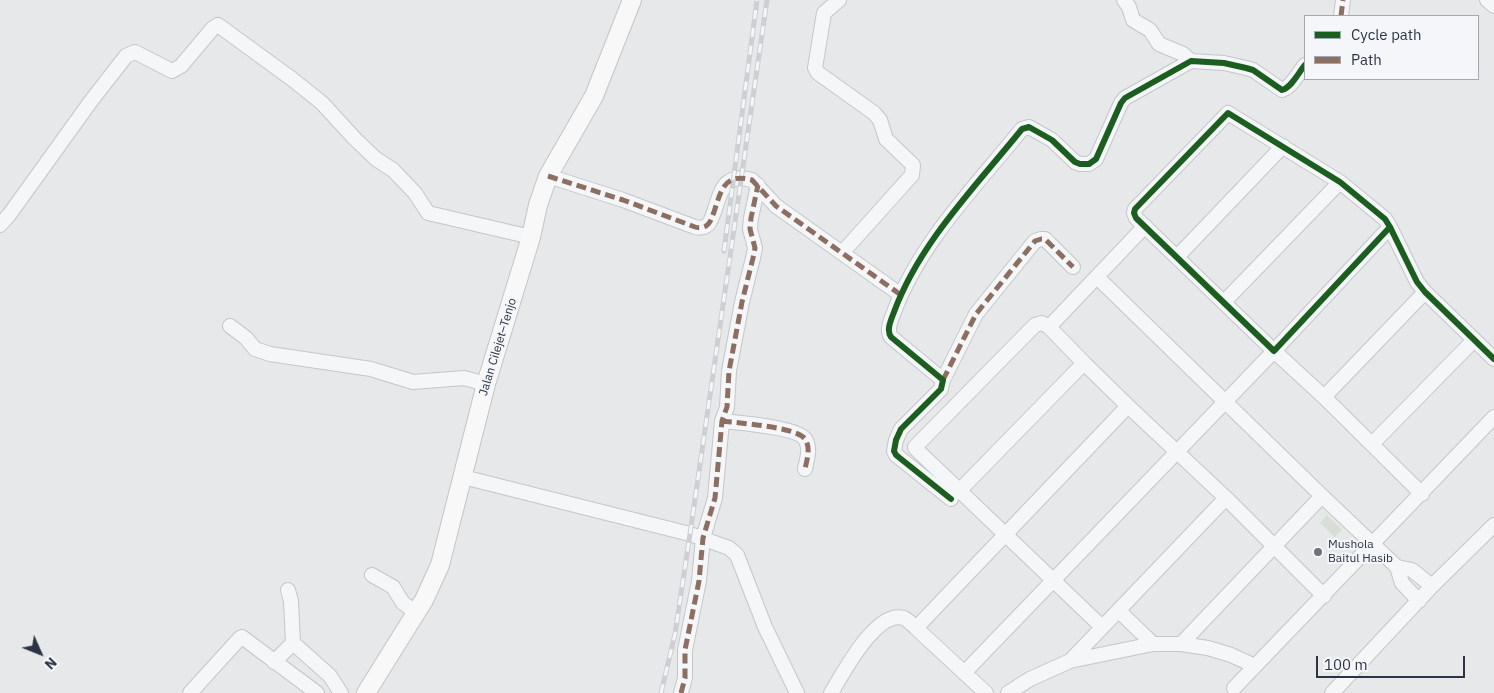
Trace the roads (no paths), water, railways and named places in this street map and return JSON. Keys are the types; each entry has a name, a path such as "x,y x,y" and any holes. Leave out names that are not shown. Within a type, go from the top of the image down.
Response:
{"main road":[{"name":"Jalan Cilejet–Tenjo","path":"366,693 431,587 440,565 486,384 531,236 538,205 548,176 594,96 632,0"}],"street":[{"path":"839,0 824,13 815,68 822,76 874,113 880,120 886,139 913,165 912,175 842,253"},
{"path":"1124,0 1129,7 1133,20 1150,30 1157,42 1183,54 1191,61"},
{"path":"1341,15 1343,0"},
{"path":"1487,0 1494,6"},
{"path":"0,226 90,101 126,56 134,52 172,71 181,66 213,28 218,26 322,103 355,140 415,193 428,213 531,236"},
{"path":"943,380 889,334 889,328 901,295 944,224 1022,129 1029,127 1052,140 1075,162 1089,164 1096,159 1125,98 1191,61 1217,62 1253,70 1282,90 1286,89 1304,66"},
{"path":"1422,494 1324,397 1136,218 1134,214 1135,209 1228,113 1340,182 1385,219 1417,282 1494,359"},
{"path":"1177,257 1283,146"},
{"path":"548,176 623,200 694,228 706,226 710,222 722,188 728,181 733,178 748,179 758,185 776,206 901,295"},
{"path":"1224,302 1340,182"},
{"path":"681,693 685,678 685,650 699,581 703,538 715,498 729,371 742,302 753,258 754,248 750,229 758,185"},
{"path":"1049,327 1145,226"},
{"path":"964,673 1390,228"},
{"path":"1073,267 1045,239 1035,241 976,314 943,380 941,389 901,429 894,451 896,455 955,495 1005,534 1102,627"},
{"path":"1097,277 1397,567 1402,583 1419,601"},
{"path":"1324,397 1425,292"},
{"path":"955,495 916,449 916,444 1035,326 1042,323 1049,327 1128,406 1226,498 1324,596"},
{"path":"230,326 246,338 255,349 270,354 371,369 413,382 464,378 486,384"},
{"path":"1372,444 1474,340"},
{"path":"955,495 1084,363"},
{"path":"916,628 1128,406"},
{"path":"1234,688 1494,417"},
{"path":"722,421 797,433 805,438 809,447 805,469"},
{"path":"463,477 703,538 729,548 737,555 765,627 797,693"},
{"path":"1181,644 1322,496"},
{"path":"1070,661 1226,498"},
{"path":"1332,693 1432,586 1494,525"},
{"path":"1397,567 1412,570 1432,586"},
{"path":"372,574 393,587 403,603 416,612"},
{"path":"274,662 292,644 291,601 288,590"},
{"path":"1119,611 1153,644"},
{"path":"831,693 870,634 882,623 896,617 905,618 986,693"},
{"path":"190,693 240,638 245,638 317,693"},
{"path":"292,644 330,676 341,693"},
{"path":"1008,693 1030,679 1070,661 1153,644 1181,644 1208,648 1231,655 1255,666"}],"railway":[{"path":"724,251 757,0"},
{"path":"661,693 675,634 767,0"}],"place":[{"name":"Mushola Baitul Hasib","path":"1318,552"}]}
